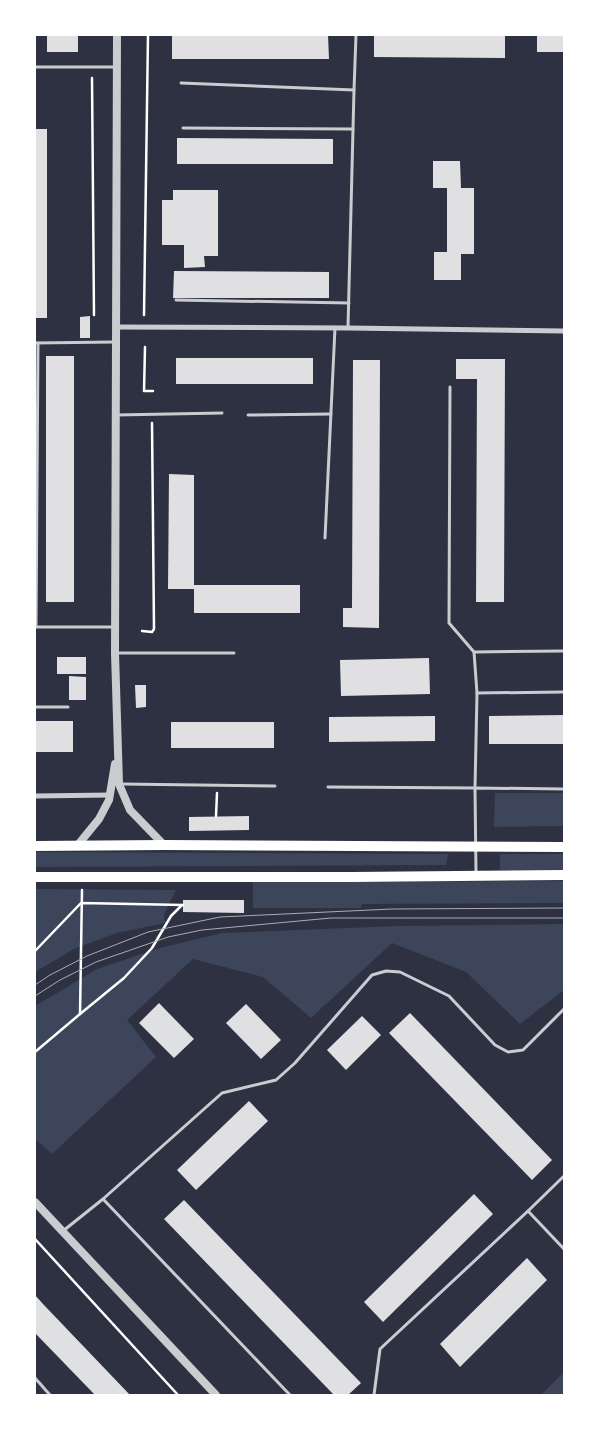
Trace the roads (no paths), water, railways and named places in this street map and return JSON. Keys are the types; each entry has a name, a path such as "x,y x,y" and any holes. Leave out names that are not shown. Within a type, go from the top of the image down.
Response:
{"highway":[{"path":"35,846 564,847"},
{"path":"35,877 352,877 564,874"}],"street":[{"path":"117,35 115,652 119,784 130,810 164,845"},
{"path":"115,327 564,331"},
{"path":"77,846 99,819 110,795 118,749"},
{"path":"35,796 110,795"},
{"path":"35,1202 216,1395"}],"lane":[{"path":"348,328 356,35"},
{"path":"35,66 116,67"},
{"path":"181,84 354,90"},
{"path":"183,128 353,129"},
{"path":"176,300 349,303"},
{"path":"325,538 335,328"},
{"path":"115,342 37,343 36,627 115,628"},
{"path":"450,387 449,623 474,652 477,693 476,875"},
{"path":"115,415 222,413"},
{"path":"248,415 331,414"},
{"path":"474,652 564,651"},
{"path":"115,652 234,653"},
{"path":"477,693 564,692"},
{"path":"35,707 68,707"},
{"path":"119,784 275,786"},
{"path":"328,787 564,789"},
{"path":"63,1231 222,1093 276,1080 295,1063 372,975 386,971 400,972 449,996 495,1045 508,1052 523,1050 564,1009"},
{"path":"374,1395 380,1349 564,1176"},
{"path":"103,1198 290,1395"},
{"path":"528,1211 564,1249"},
{"path":"35,1378 50,1395"}],"tram line":[{"path":"35,985 87,956 148,932 220,917 392,909 564,908"},
{"path":"35,996 60,980 96,962 168,937 202,930 331,918 564,918"}]}
